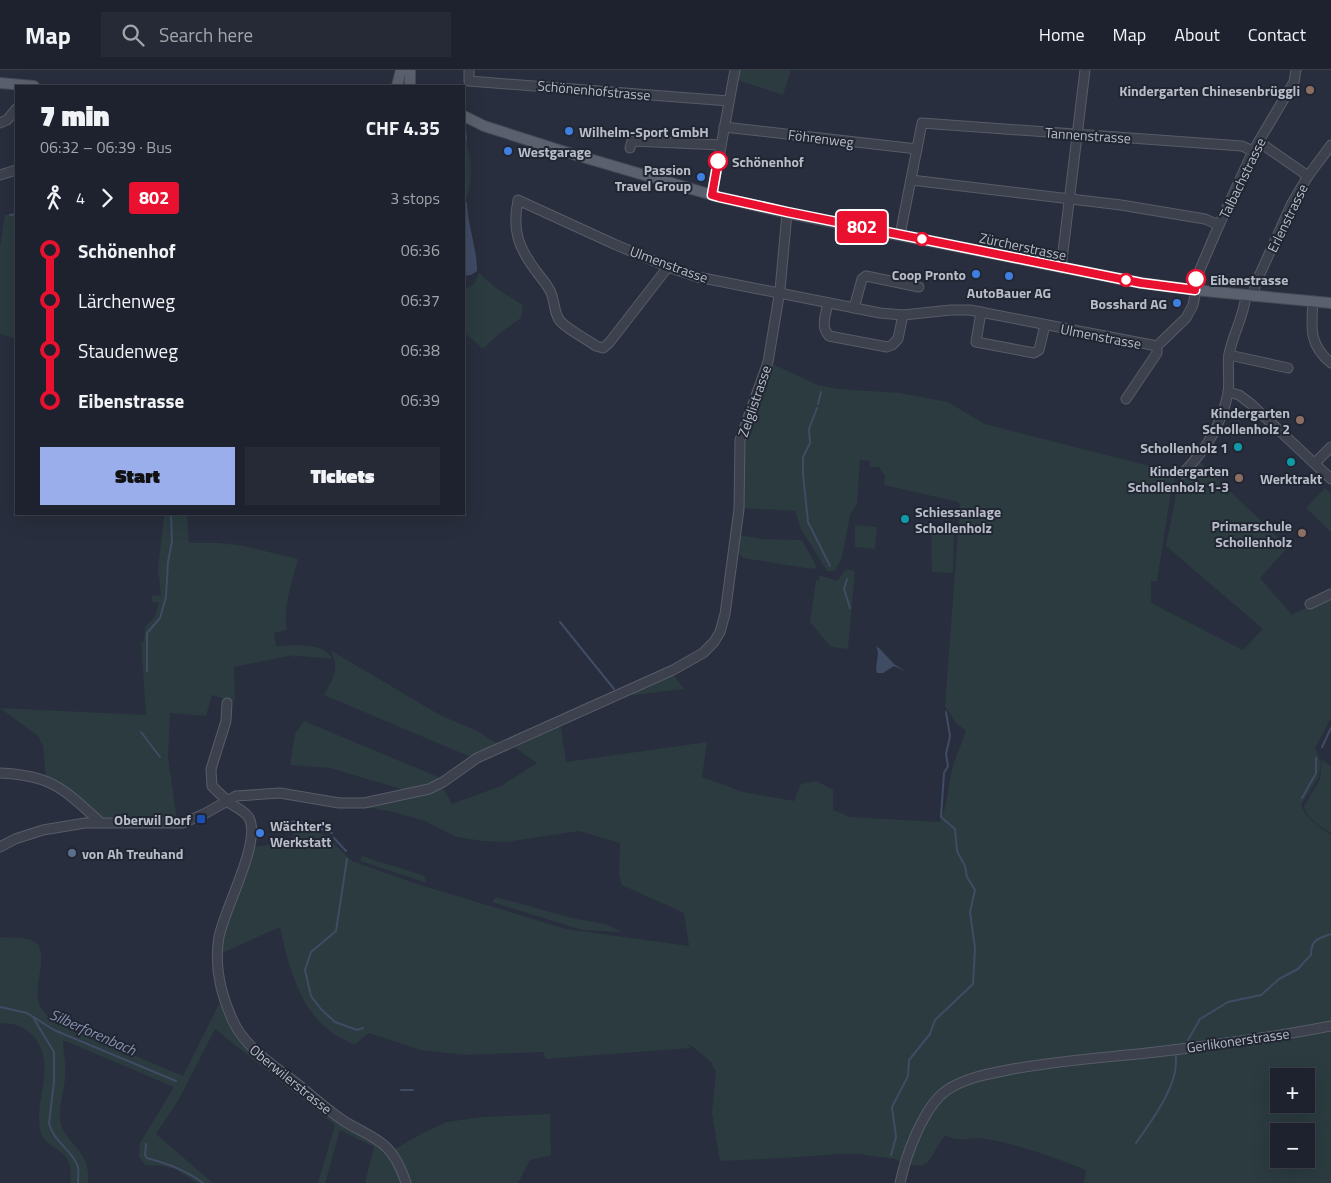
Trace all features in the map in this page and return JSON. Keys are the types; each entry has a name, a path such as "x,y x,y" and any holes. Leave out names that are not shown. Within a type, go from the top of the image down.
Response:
{"main road":[{"path":"397,85 401,70"},
{"path":"410,70 410,85"},
{"path":"0,83 20,85"},
{"name":"Zürcherstrasse","path":"465,116 484,126"},
{"name":"Zürcherstrasse","path":"465,122 484,126 577,156 712,195 787,212 1141,283 1331,303"}],"street":[{"path":"712,195 735,70"},
{"path":"1062,268 1076,134 1085,70"},
{"name":"Talbachstrasse","path":"1195,290 1196,279 1219,225 1253,151 1294,82 1296,70"},
{"name":"Schönenhofstrasse","path":"470,71 469,81 729,101"},
{"path":"0,123 7,120 15,110"},
{"name":"Tannenstrasse","path":"917,149 922,123 1242,146 1253,151"},
{"name":"Föhrenweg","path":"724,127 917,149"},
{"path":"630,148 632,140 721,145"},
{"path":"1259,142 1308,176"},
{"name":"Erlenstrasse","path":"1183,472 1206,448 1219,419 1228,392 1229,355 1233,339 1250,295 1288,211 1308,176 1331,145"},
{"path":"900,235 917,149"},
{"path":"0,174 15,170"},
{"path":"911,180 1069,198 1205,219 1219,225"},
{"name":"Ulmenstrasse","path":"668,267 609,343 603,348 596,346 560,321 550,291 521,248 515,230 514,217 518,200 668,267 698,277 854,308 903,315 951,310 981,312 1157,346"},
{"name":"Zelglistrasse","path":"227,800 236,796 280,794 339,803 364,803 430,788 444,782 477,758 673,670 703,654 720,632 725,614 739,509 740,440 767,366 780,294 787,212"},
{"path":"854,308 862,279 866,276 919,287"},
{"name":"Ulmenstrasse","path":"1126,399 1157,353 1157,346 1186,318 1193,305 1195,290"},
{"path":"1313,301 1311,330 1313,339 1318,349 1331,363"},
{"path":"828,303 824,329 829,336 882,346 892,345 898,339 903,315"},
{"name":"Ulmenstrasse","path":"981,312 976,342 1034,353 1039,350 1045,325"},
{"path":"1229,355 1288,368"},
{"path":"1228,392 1239,395 1252,404 1331,478"},
{"path":"1315,463 1331,447"},
{"path":"1310,604 1331,594"},
{"name":"Oberwilerstrasse","path":"227,702 226,720 211,769 212,786 227,800 247,814 251,825 247,859 227,910 218,945 219,981 226,1007 242,1038 261,1056 333,1114 385,1146 395,1158 406,1183"},
{"path":"0,773 33,776 45,780 59,787 100,822"},
{"path":"0,847 22,837 48,829 100,822 184,823 206,813 227,800"},
{"name":"Gerlikonerstrasse","path":"900,1183 904,1164 920,1126 932,1106 945,1091 960,1082 986,1074 1040,1064 1226,1043 1331,1026"}],"shaded area":[{"path":"740,70 791,70 783,95 738,80"},
{"path":"465,138 471,167 467,199 465,198"},
{"path":"15,214 15,339 0,334 0,247 5,215"},
{"path":"479,273 497,289 523,305 521,318 500,333 483,349 465,333 465,289 474,284"},
{"path":"772,364 818,385 839,389 900,393 948,402 985,424 1177,473 1172,486 1157,581 1151,581 1151,602 1243,650 1263,629 1166,546 1177,489 1181,479 1199,461 1288,547 1260,578 1292,615 1331,595 1331,718 1315,748 1321,763 1318,778 1301,805 1310,819 1331,835 1331,1183 1084,1183 1086,1170 1049,1156 980,1138 955,1139 945,1135 928,1162 922,1166 904,1164 895,1159 858,1154 720,1161 712,1113 716,1073 711,1062 693,1047 686,1044 691,1048 545,1059 544,1052 465,1055 421,1050 369,1033 354,1045 327,1029 307,1005 294,980 280,927 220,954 221,936 253,847 291,842 296,827 326,836 352,861 417,884 566,929 689,946 684,913 622,885 619,875 620,843 579,831 507,842 483,841 456,837 425,821 366,807 442,786 452,804 501,786 537,763 511,745 560,722 566,762 707,742 702,777 743,792 794,801 801,784 817,781 833,790 833,810 850,817 940,822 945,808 952,768 966,731 956,723 945,706 960,505 958,502 884,485 885,476 879,467 870,467 870,461 860,460 857,504 850,515 842,557 835,571 827,571 801,529 795,511 744,508 744,445 746,431"},
{"path":"1325,488 1331,494 1331,532 1306,508"},
{"path":"163,515 187,515 189,543 219,543 244,546 298,559 287,603 287,630 274,633 276,646 299,645 315,647 328,653 332,659 292,657 293,655 234,667 235,702 212,695 206,716 170,713 168,757 177,821 101,820 46,778 43,746 38,736 0,708 146,715 141,642 144,642 145,627 155,616 159,603 151,601 152,595 161,596 158,568"},
{"path":"855,525 877,527 875,549 855,547"},
{"path":"931,526 954,527 953,573 932,572"},
{"path":"740,535 762,539 802,540 817,567 812,569 743,558 738,552"},
{"path":"846,569 855,571 848,649 831,647 810,622 816,580 819,581 819,575 837,581"},
{"path":"330,650 438,714 477,731 499,745 473,758 324,695 333,678 335,668 335,662"},
{"path":"672,673 684,689 615,697"},
{"path":"304,721 443,779 428,787 401,793 401,789 330,768 290,765 295,734"},
{"path":"1322,760 1331,766 1331,833 1311,818 1304,806 1320,779"},
{"path":"362,856 424,876 427,883 360,861"},
{"path":"496,897 572,918 605,924 622,932 582,930 492,902"},
{"path":"0,937 31,940 41,950 38,987 39,1004 43,1011 52,1019 61,1025 183,1076 219,1004 223,1002 239,1038 390,1152 447,1122 482,1117 550,1114 551,1155 530,1160 518,1183 365,1183 374,1147 340,1130 325,1183 318,1183 335,1125 215,1029 179,1099 156,1134 213,1183 197,1183 175,1169 164,1166 145,1165 139,1157 140,1143 174,1087 63,1040 65,1074 60,1118 65,1134 81,1154 88,1171 88,1183 70,1183 70,1165 68,1160 61,1152 48,1143 40,1130 39,1118 44,1071 44,1059 41,1048 27,1030 14,1025 0,1023"}],"water":[{"path":"465,200 476,254 477,271 465,276"},
{"path":"876,647 894,664 906,672 894,666 883,673 877,673 878,653"}],"waterway":[{"path":"465,129 465,144"},
{"path":"10,215 15,214"},
{"path":"818,404 821,392"},
{"path":"817,408 809,429 810,443 803,457 803,474 808,522 830,566"},
{"path":"147,671 147,633 160,618 166,597 168,562 172,541 171,515"},
{"path":"847,579 844,589 850,608"},
{"path":"560,622 614,689"},
{"path":"891,1155 896,1137 892,1107 908,1076 909,1060 930,1034 935,1020 973,984 975,948 970,912 975,890 967,877 965,866 957,851 955,829 941,817 944,773 948,766 946,754 950,736 946,712"},
{"path":"1322,747 1331,728"},
{"path":"141,732 160,757"},
{"path":"1302,798 1316,773 1316,758"},
{"path":"290,822 298,821 308,825"},
{"path":"316,827 332,833"},
{"path":"334,838 346,851"},
{"path":"347,859 336,931 311,952 305,970 311,996 321,1009 335,1022 357,1030 363,1028"},
{"path":"1305,961 1311,955 1312,946 1316,940 1331,934"},
{"path":"1188,1040 1200,1019 1228,1002 1261,995 1279,979 1298,969 1304,962"},
{"name":"Silberforenbach","path":"0,1007 27,1013 54,1030 176,1081"},
{"path":"34,1019 54,1052 54,1082 49,1123 55,1136 75,1161 78,1169 78,1183"},
{"path":"1136,1143 1159,1109 1169,1090 1175,1072 1176,1056"},
{"path":"401,1090 413,1090"},
{"path":"146,1144 145,1155 147,1158 177,1168 203,1183"}],"bus line":[{"name":"802","path":"718,161 712,195 719,197 996,255 1141,283 1195,290 1196,279"}],"place":[{"name":"Kindergarten Chinesenbrüggli","path":"1310,90"},
{"name":"Wilhelm-Sport GmbH","path":"569,131"},
{"name":"Westgarage","path":"508,151"},
{"name":"Schönenhof","path":"718,161"},
{"name":"Passion Travel Group","path":"701,177"},
{"name":"Coop Pronto","path":"976,274"},
{"name":"AutoBauer AG","path":"1009,276"},
{"name":"Eibenstrasse","path":"1196,279"},
{"name":"Bosshard AG","path":"1177,303"},
{"name":"Kindergarten Schollenholz 2","path":"1300,420"},
{"name":"Schollenholz 1","path":"1238,447"},
{"name":"Werktrakt","path":"1291,462"},
{"name":"Kindergarten Schollenholz 1-3","path":"1239,478"},
{"name":"Schiessanlage Schollenholz","path":"905,519"},
{"name":"Primarschule Schollenholz","path":"1302,533"},
{"name":"Oberwil Dorf","path":"201,819"},
{"name":"Wächter's Werkstatt","path":"260,833"},
{"name":"von Ah Treuhand","path":"72,853"}]}
